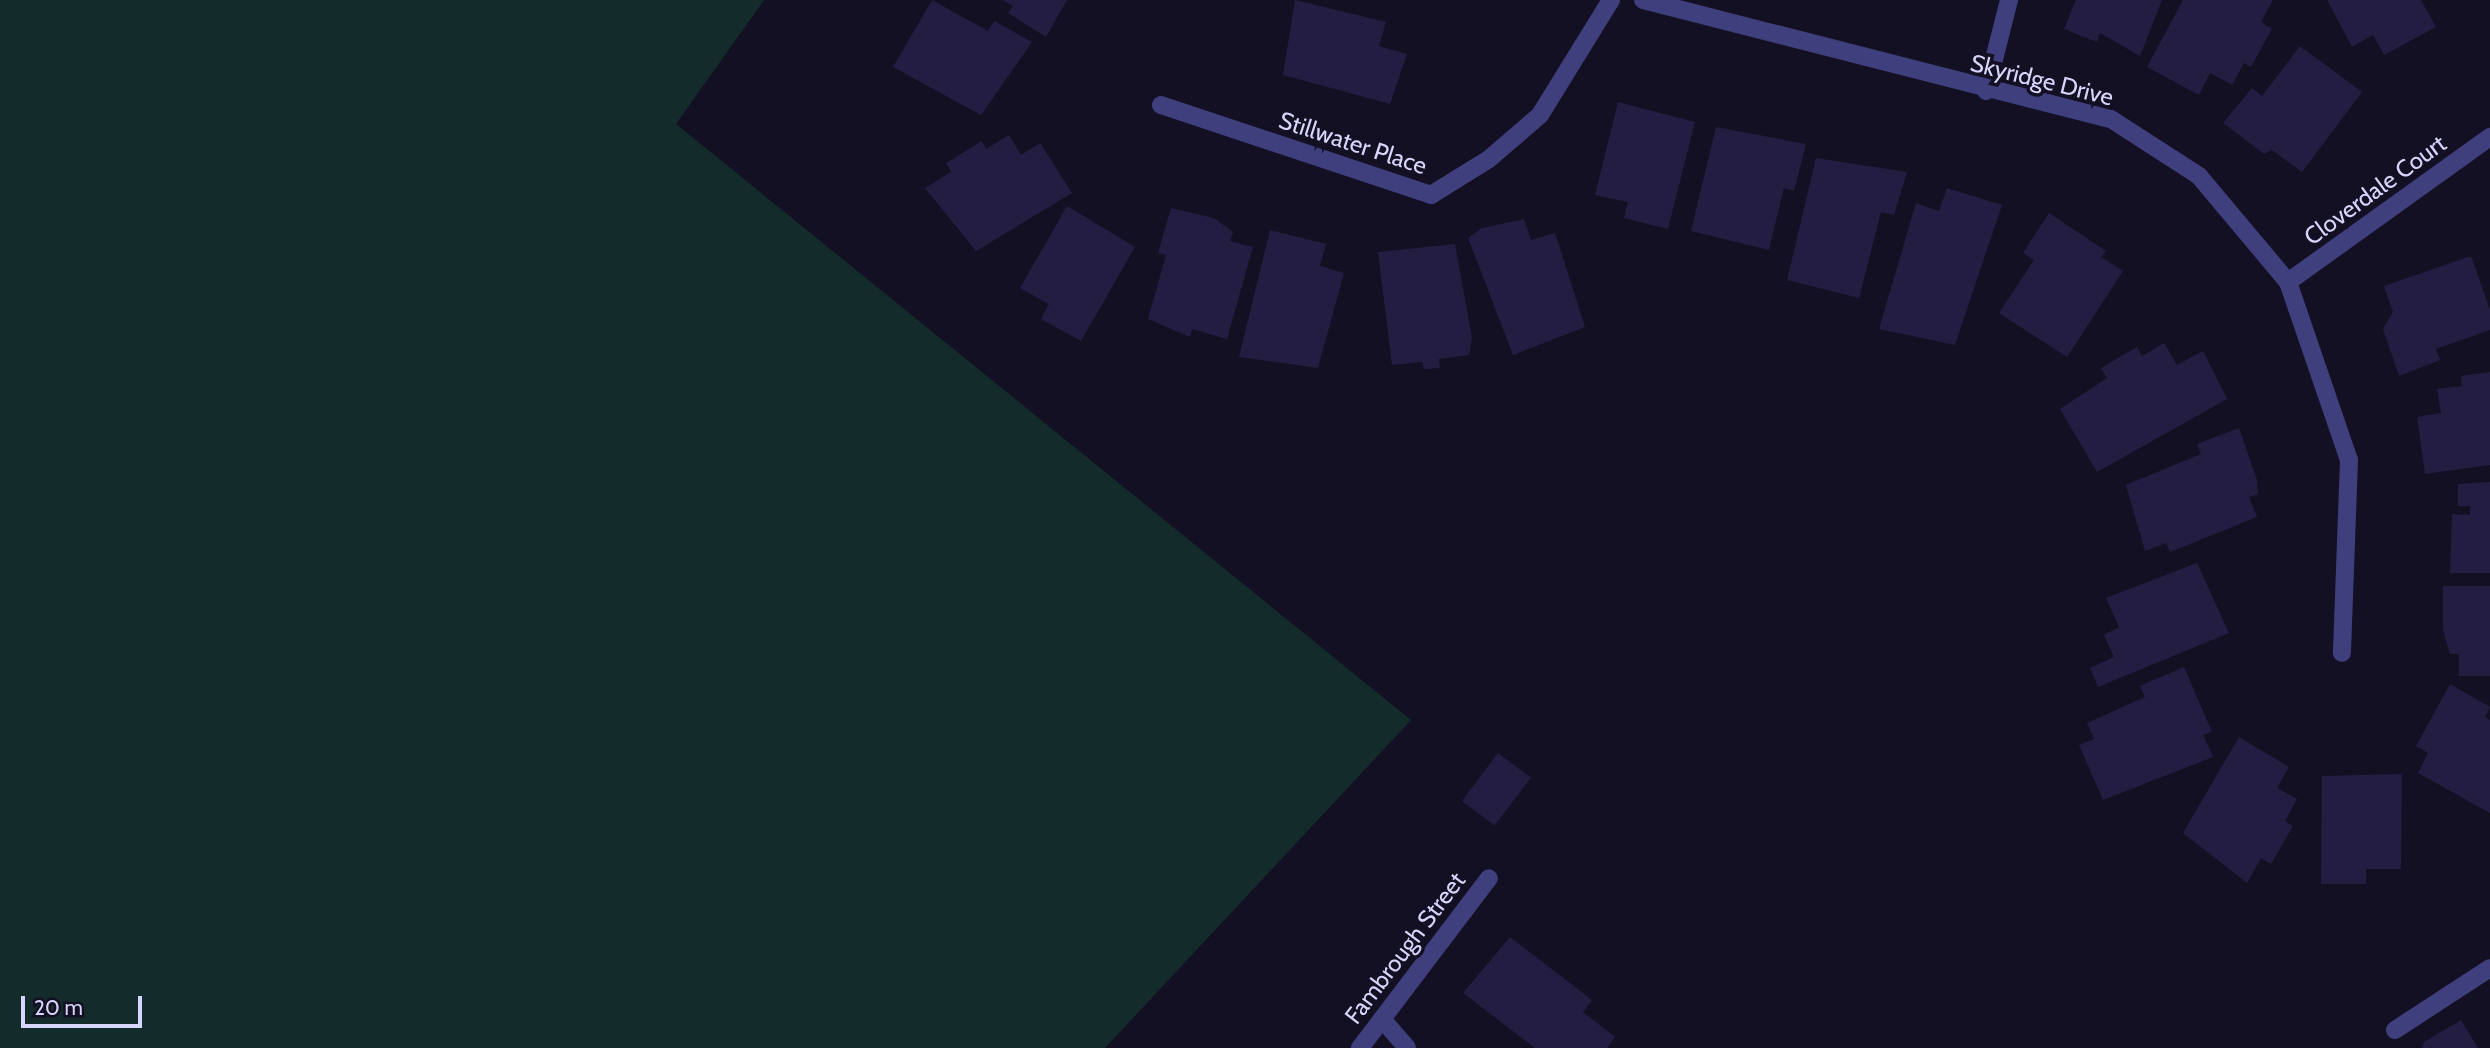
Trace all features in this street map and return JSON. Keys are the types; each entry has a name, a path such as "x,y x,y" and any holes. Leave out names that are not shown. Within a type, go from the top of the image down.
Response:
{"street":[{"name":"Stillwater Place","path":"1161,105 1431,195 1489,159 1540,115 1611,0"},
{"name":"Skyridge Drive","path":"1643,0 1986,92 2110,119 2199,176 2288,282 2349,460 2342,653"},
{"path":"1986,92 2009,0"},
{"name":"Cloverdale Court","path":"2288,282 2490,137"},
{"name":"Fambrough Street","path":"1360,1048 1489,878"},
{"path":"2395,1030 2490,968"},
{"path":"1382,1019 1407,1048"}],"green space":[{"path":"0,0 764,0 676,124 1411,720 1105,1048 0,1048"}],"building":[{"path":"932,0 988,31 994,21 1032,42 981,115 893,67"},
{"path":"1003,0 1067,0 1046,37 1008,13 1013,6"},
{"path":"1295,0 1386,22 1379,46 1407,54 1390,104 1283,75"},
{"path":"2076,0 2162,0 2140,56 2100,33 2097,42 2064,29"},
{"path":"2183,0 2273,0 2261,22 2272,29 2251,67 2244,63 2232,85 2210,73 2199,95 2147,67"},
{"path":"2327,0 2421,0 2436,27 2384,55 2373,35 2352,47"},
{"path":"2300,46 2362,92 2302,172 2272,150 2264,154 2223,123 2252,88 2262,96"},
{"path":"1618,102 1695,122 1668,229 1624,218 1628,202 1595,195"},
{"path":"1716,127 1806,144 1794,191 1784,188 1769,250 1691,231"},
{"path":"1009,135 1021,155 1040,143 1072,193 976,251 925,188 951,172 946,163 982,141 986,149"},
{"path":"1816,158 1907,172 1894,215 1881,212 1859,298 1787,280"},
{"path":"1947,188 2002,205 1955,345 1879,329 1916,203 1939,211"},
{"path":"1067,206 1135,247 1081,341 1041,319 1049,304 1020,288"},
{"path":"1171,208 1214,218 1233,232 1230,241 1253,247 1227,339 1192,329 1190,337 1148,319 1166,255 1158,253"},
{"path":"2049,213 2106,251 2101,257 2123,271 2067,357 1999,313 2034,260 2023,253"},
{"path":"1524,219 1531,240 1555,233 1585,327 1513,355 1468,238 1482,228"},
{"path":"1270,230 1326,244 1320,266 1344,273 1318,368 1239,357"},
{"path":"1455,244 1472,338 1469,355 1439,359 1440,368 1424,369 1422,362 1392,365 1378,252"},
{"path":"2471,256 2490,310 2490,330 2436,349 2440,360 2399,376 2383,329 2393,312 2384,286"},
{"path":"2164,343 2177,365 2203,351 2227,399 2097,472 2060,409 2107,378 2101,368 2137,347 2142,356"},
{"path":"2490,372 2490,465 2425,474 2417,417 2441,413 2437,389 2462,386 2461,376"},
{"path":"2239,428 2257,480 2258,494 2249,497 2257,517 2170,552 2166,543 2145,551 2126,485 2201,454 2197,444"},
{"path":"2490,482 2490,573 2450,573 2452,514 2470,515 2470,506 2458,506 2458,484"},
{"path":"2197,563 2229,633 2098,687 2090,668 2114,657 2104,635 2119,627 2106,598"},
{"path":"2443,586 2490,586 2490,676 2459,676 2459,654 2450,654 2443,630"},
{"path":"2184,667 2212,732 2203,735 2213,757 2103,800 2079,745 2094,739 2087,723 2145,697 2140,686"},
{"path":"2450,684 2490,707 2485,717 2490,720 2490,813 2418,773 2428,753 2416,746"},
{"path":"2239,737 2289,767 2277,788 2297,799 2285,821 2293,826 2271,864 2261,858 2247,883 2183,833"},
{"path":"1498,753 1531,778 1495,826 1462,801"},
{"path":"2402,774 2401,869 2366,869 2366,884 2321,884 2322,776"},
{"path":"1510,937 1592,1000 1583,1012 1615,1037 1607,1048 1535,1048 1463,993"},
{"path":"2461,1020 2478,1048 2422,1048 2424,1042"}]}
